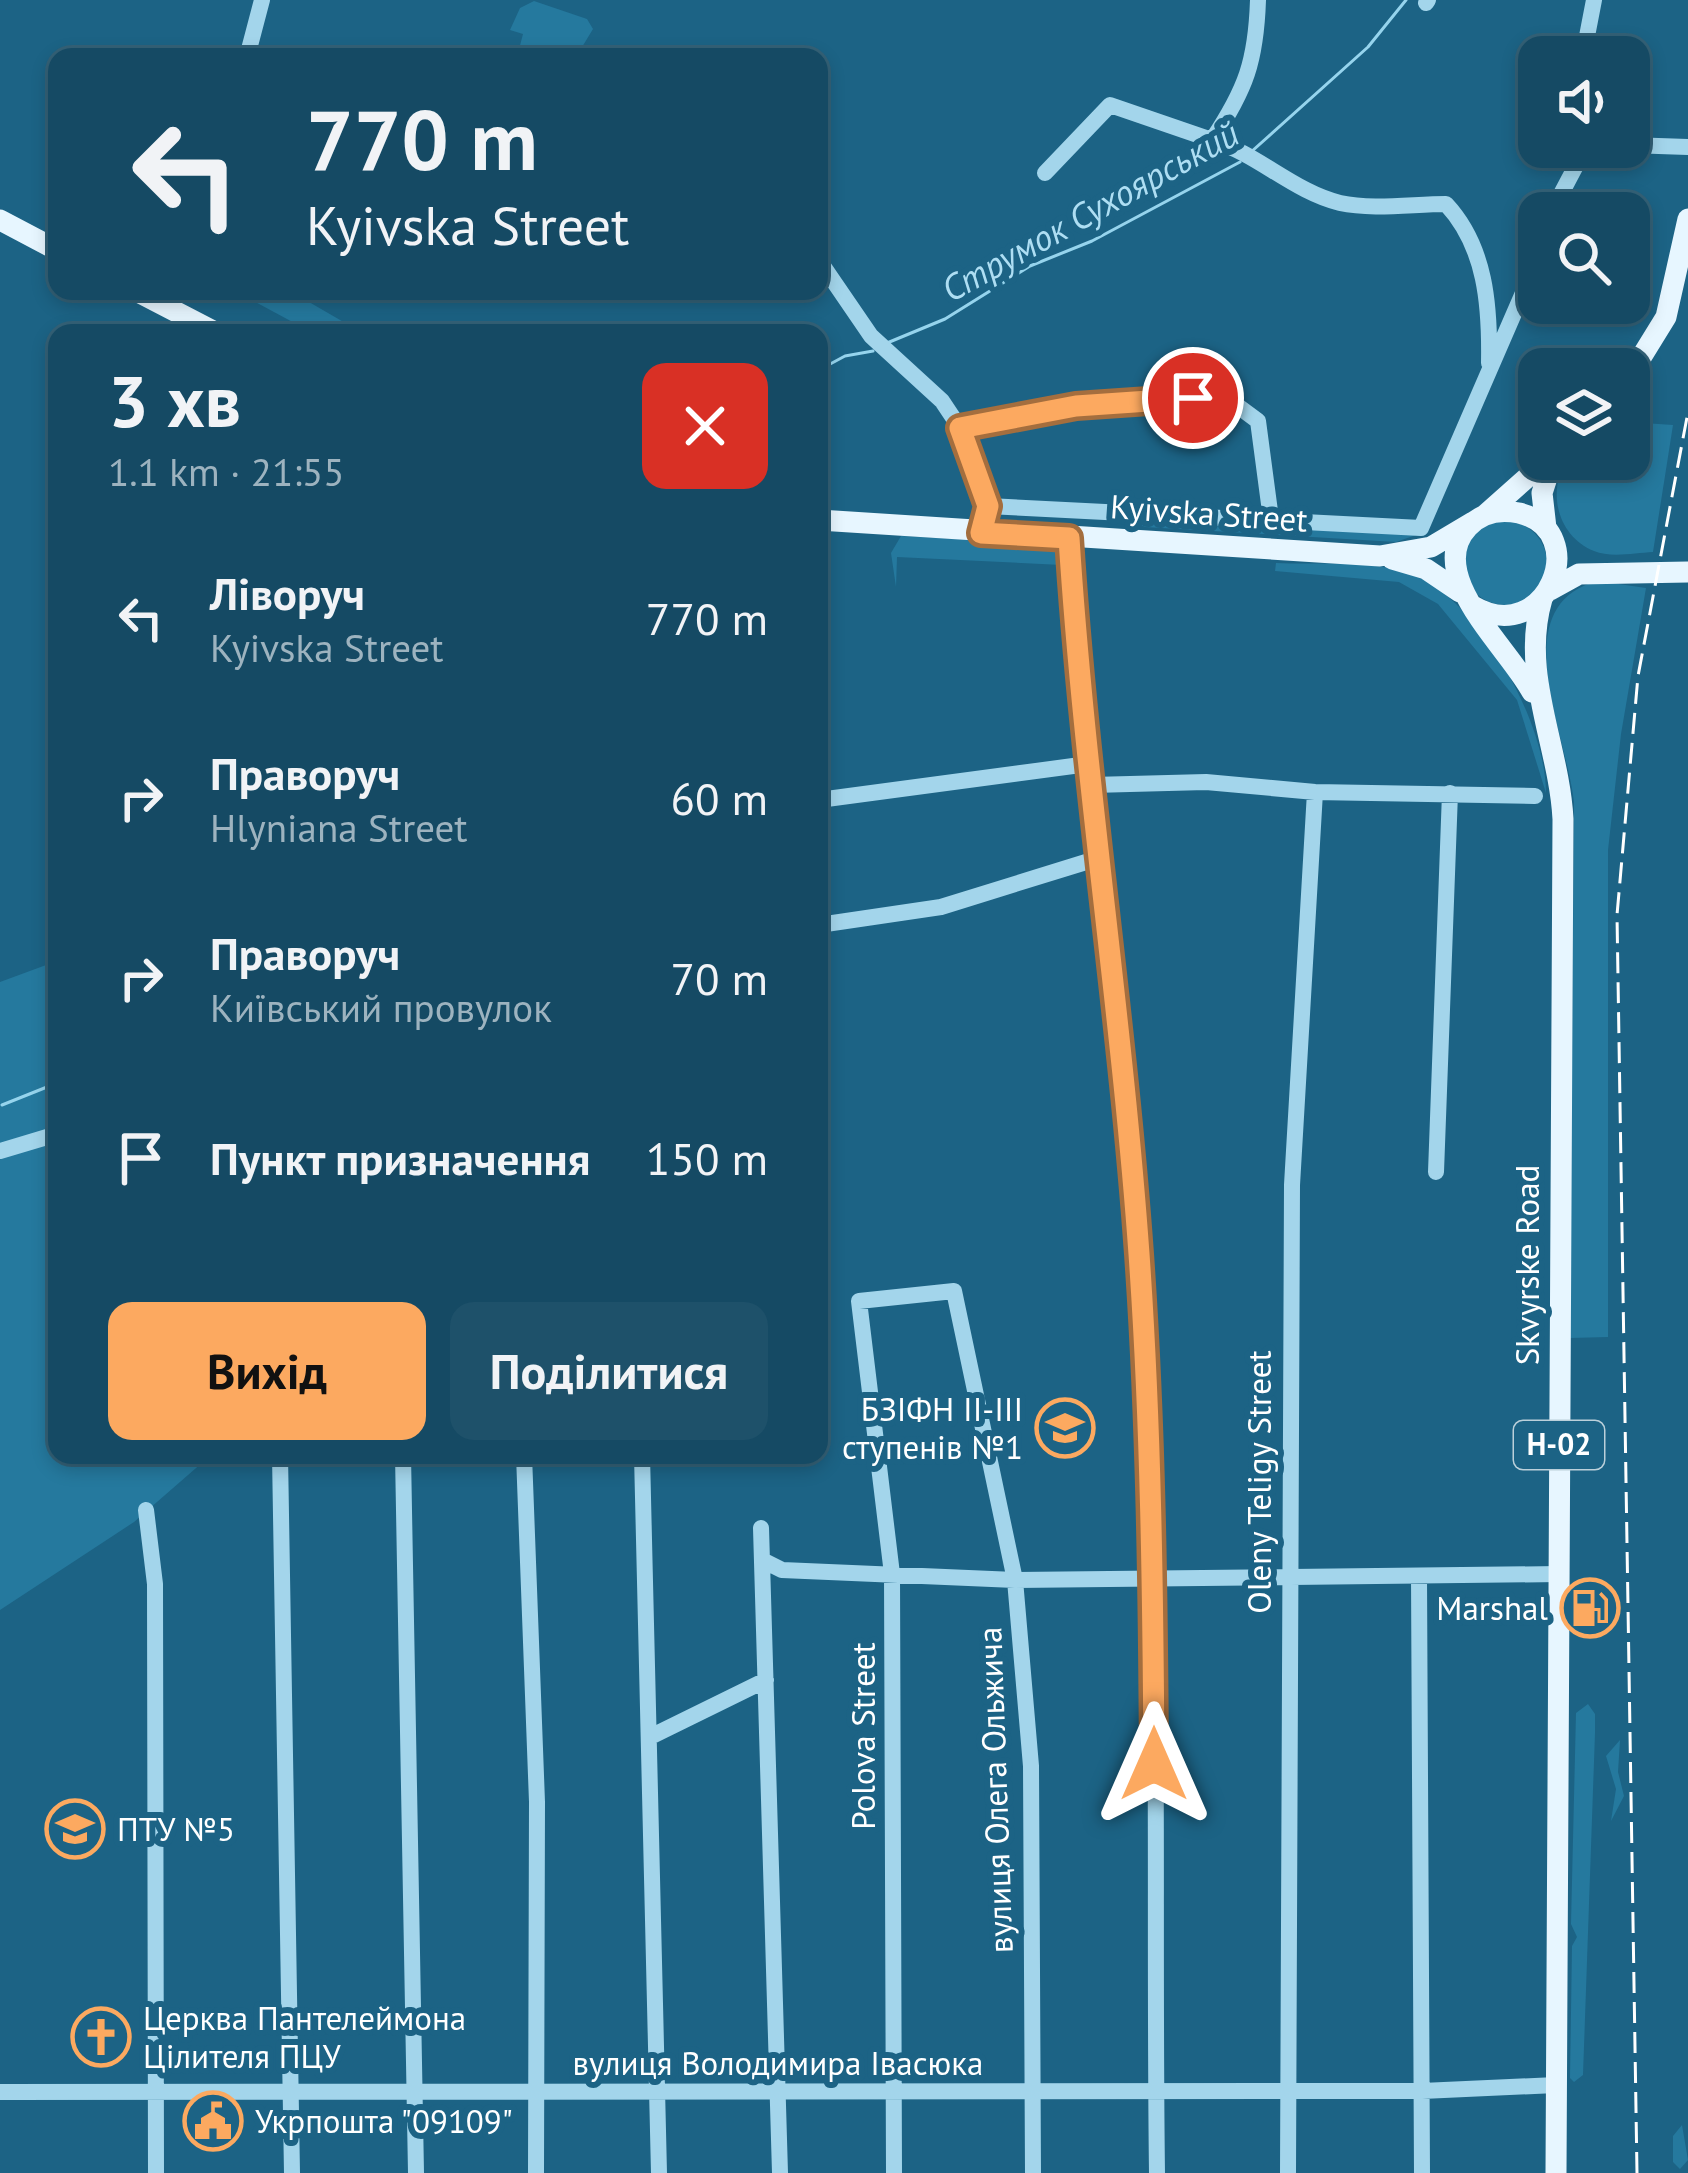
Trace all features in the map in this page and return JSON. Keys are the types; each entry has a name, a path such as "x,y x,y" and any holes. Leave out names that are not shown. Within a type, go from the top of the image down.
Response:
{"main road":[{"path":"1647,348 1666,317 1688,218"},
{"path":"0,220 48,245"},
{"path":"154,300 200,324"},
{"name":"Kyivska Street","path":"828,521 1380,556 1431,548 1479,518 1525,480"},
{"path":"1545,480 1542,493 1557,567 1546,595"},
{"path":"1633,569 1582,558 1517,513 1479,518 1453,555 1468,601 1499,616 1514,615 1579,574 1633,569 1688,572"},
{"name":"Kyivska Street","path":"1380,556 1426,569 1468,601"},
{"name":"Skvyrske Road","path":"1546,595 1533,646 1558,764 1562,819 1556,2173"},
{"name":"Skvyrske Road","path":"1468,601 1520,669 1545,720"}],"street":[{"path":"249,48 262,0"},
{"path":"1212,140 1246,86 1256,55 1258,0"},
{"path":"1586,36 1594,0"},
{"path":"1045,173 1110,106 1248,153 1304,188 1342,203 1445,204 1473,244 1486,286 1490,376"},
{"path":"1650,146 1688,147"},
{"path":"828,272 882,347 942,401 960,428 988,506 981,533"},
{"path":"1490,376 1518,307"},
{"name":"Kyivska Street","path":"988,506 1415,531 1427,521 1490,376"},
{"path":"960,428 1076,406 1227,398 1258,421 1271,519"},
{"path":"1069,538 1139,1252 1153,1578 1157,2173"},
{"path":"828,799 1088,764"},
{"path":"1092,785 1206,782 1315,792 1535,796"},
{"name":"Oleny Teligy Street","path":"1288,2173 1292,1185 1315,792"},
{"path":"1436,1172 1450,793"},
{"path":"828,924 941,907 1099,858"},
{"path":"0,1151 48,1137"},
{"name":"вулиця Олега Ольжича","path":"859,1301 954,1291 1015,1580 1030,1766 1033,2173"},
{"name":"Polova Street","path":"859,1301 892,1574 894,2173"},
{"path":"280,1464 292,2173"},
{"path":"404,1464 416,2173"},
{"path":"524,1464 537,1816 536,2173"},
{"path":"642,1464 659,2173"},
{"path":"146,1510 155,1584 156,2173"},
{"path":"761,1528 780,2173"},
{"path":"764,1562 782,1570 1015,1580 1559,1574"},
{"path":"1419,1576 1422,2173"},
{"path":"652,1736 766,1680"},
{"name":"вулиця Володимира Івасюка","path":"0,2092 292,2096 1422,2092 1556,2085"}],"shaded area":[{"path":"534,1 587,19 593,29 581,48 519,48 523,34 510,30 520,8"},
{"path":"252,300 306,300 347,324 296,324"},
{"path":"1650,423 1673,425 1653,552 1600,553 1581,544 1559,511 1559,480 1650,480"},
{"path":"1140,519 1416,535 1396,542 1145,527 1137,523"},
{"path":"1505,521 1535,533 1547,563 1535,593 1505,605 1475,593 1463,563 1475,533"},
{"path":"901,536 1053,544 1065,558 1062,565 897,557 896,587 891,553"},
{"path":"1276,563 1383,567 1416,576 1440,590 1486,638 1522,701 1535,734 1546,793 1517,700 1438,604 1399,582 1275,571"},
{"path":"1598,581 1646,588 1621,734 1608,850 1608,1337 1570,1338 1574,803 1548,676 1547,644 1553,617 1569,595"},
{"path":"48,964 48,1464 201,1464 134,1522 0,1610 0,982"},
{"path":"1588,1704 1595,1714 1595,1733 1583,2075 1574,2082 1570,2078 1572,1946 1577,1937 1571,1924 1576,1713"},
{"path":"1620,1740 1618,1772 1624,1796 1611,1821 1616,1789 1606,1756"},
{"path":"1682,2125 1688,2160 1680,2169 1673,2162 1673,2136"}],"waterway":[{"name":"Струмок Сухоярський","path":"1251,152 1368,47 1406,0"},
{"name":"Струмок Сухоярський","path":"887,343 945,319 1030,266 1092,241 1240,162"},
{"name":"Струмок Сухоярський","path":"828,365 845,356 873,351"},
{"name":"Струмок Сухоярський","path":"2,1105 48,1087"}],"railway":[{"path":"1637,2173 1617,915 1638,676 1688,412"}],"place":[{"name":"БЗІФН ІІ-ІІІ ступенів №1","path":"1065,1428"},
{"name":"Marshal","path":"1590,1608"},
{"name":"ПТУ №5","path":"75,1829"},
{"name":"Церква Пантелеймона Цілителя ПЦУ","path":"101,2037"},
{"name":"Укрпошта \"09109\"","path":"213,2121"}],"route":[{"path":"1154,1764 1153,1578 1139,1252 1078,684 1069,538 981,533 988,506 960,428 1076,406 1193,398"}]}
